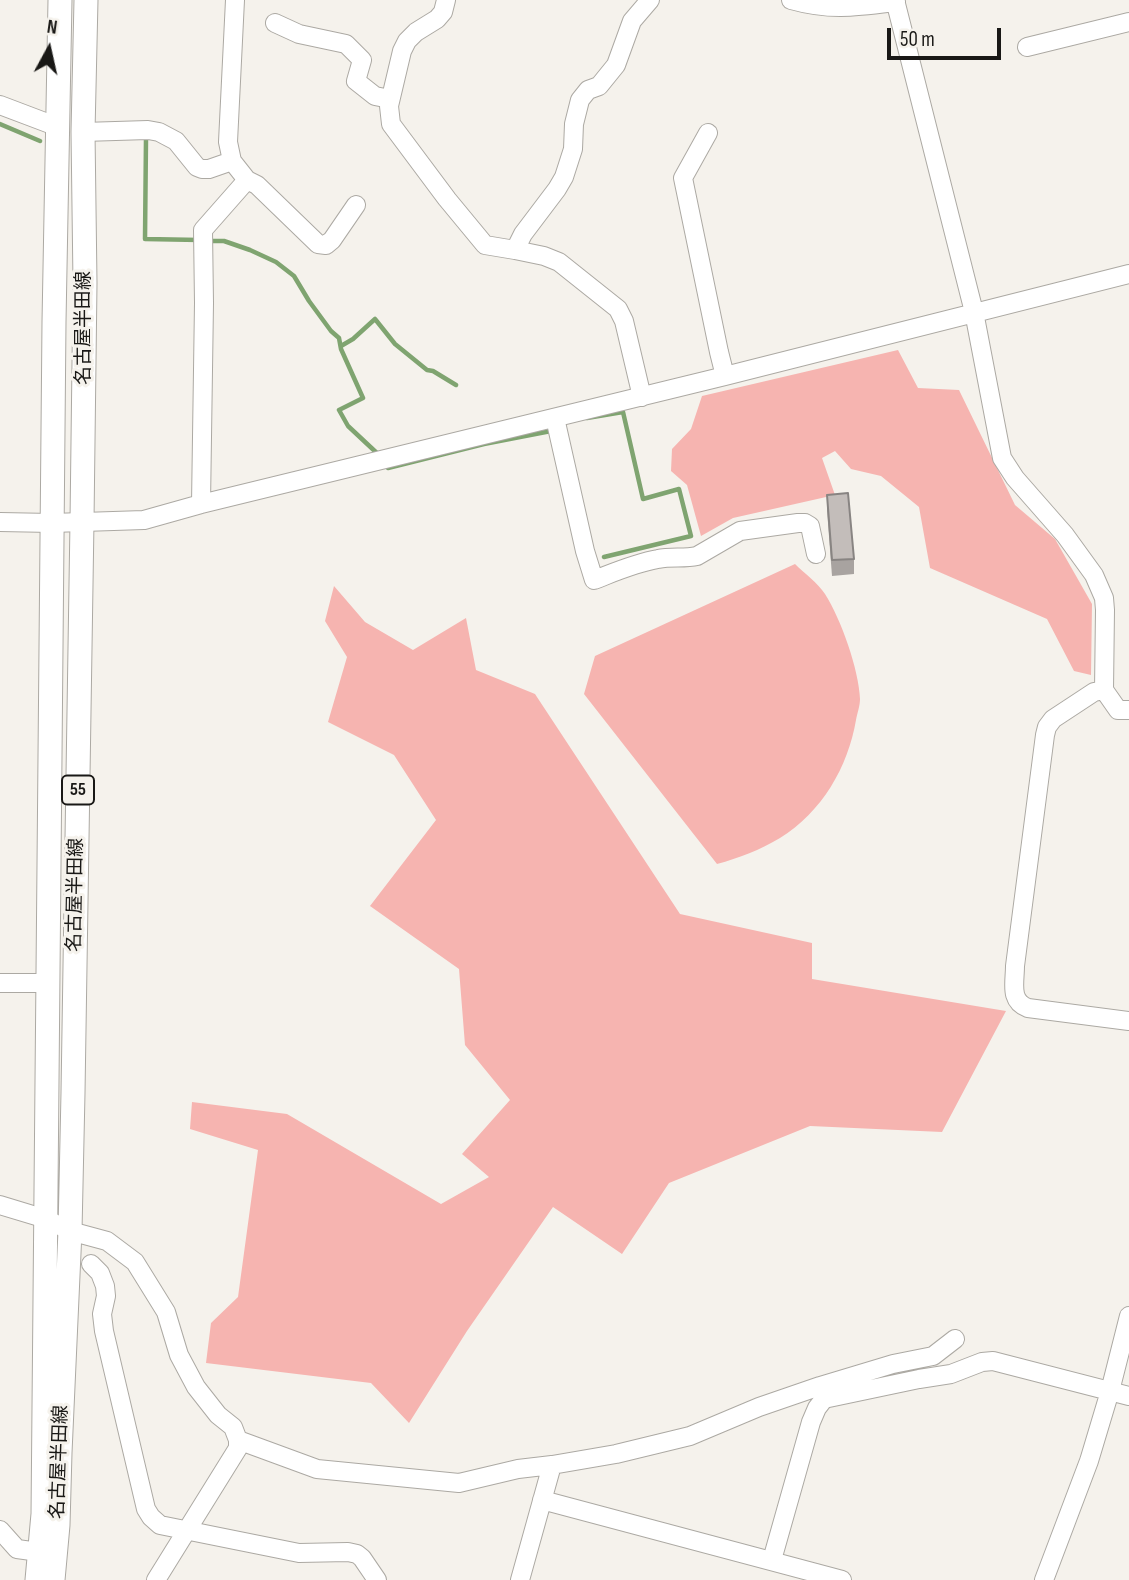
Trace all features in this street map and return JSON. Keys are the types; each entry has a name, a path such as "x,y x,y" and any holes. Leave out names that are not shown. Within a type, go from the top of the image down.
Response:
{"main road":[{"name":"名古屋半田線","path":"37,1580 43,1514 52,523 60,0"},
{"name":"名古屋半田線","path":"54,1580 70,1231 82,521 86,0"}],"street":[{"path":"234,0 228,142 232,161 247,180 257,185 318,244 326,245 332,240 356,205"},
{"path":"446,0 443,12 437,19 416,32 402,51 390,99 391,124 485,245 544,256 559,262 618,309 624,321 642,397"},
{"path":"515,250 523,234 564,177 573,149 574,124 580,100 588,90 599,86 616,65 632,21 650,0"},
{"path":"790,0 828,8 895,1 974,312 1002,458 1015,478 1066,535 1094,575 1104,598 1104,691 1118,710 1129,710"},
{"path":"1027,47 1129,22"},
{"path":"275,23 299,34 346,44 362,60 356,81 374,96 390,99"},
{"path":"0,104 58,127"},
{"path":"83,132 159,132 176,141 197,167 202,169 232,161"},
{"path":"708,133 683,178 726,376"},
{"path":"201,504 203,230 247,180"},
{"path":"0,522 144,520 1129,274"},
{"path":"555,418 594,580 622,568 657,559 697,556 740,531 799,523 810,526 816,554"},
{"path":"1104,691 1094,692 1054,719 1045,736 1015,966 1014,996 1020,1005 1028,1008 1129,1021"},
{"path":"0,983 49,983"},
{"path":"0,1205 46,1219 70,1231 107,1241 135,1262 166,1312 179,1355 196,1387 218,1415 233,1427 238,1448 156,1580"},
{"path":"91,1264 100,1273 105,1286 102,1314 104,1331 146,1509 151,1517 160,1525 299,1553 357,1554 377,1580"},
{"path":"1044,1580 1089,1461 1129,1316"},
{"path":"238,1440 317,1469 459,1483 517,1469 616,1454 690,1436 759,1407 820,1386 893,1364 933,1356 956,1339"},
{"path":"772,1560 811,1422 824,1399 951,1374 982,1362 993,1361 1129,1396"},
{"path":"520,1580 552,1465"},
{"path":"542,1500 842,1580"},
{"path":"0,1530 17,1549 39,1552"}],"shaded area":[{"path":"898,350 918,388 959,390 1015,505 1055,539 1092,604 1091,675 1074,671 1047,619 930,568 919,507 881,476 851,469 835,451 822,458 835,495 733,518 701,536 687,485 671,471 672,449 691,429 702,396"},
{"path":"795,564 825,594 848,645 860,699 852,737 847,755 831,787 808,815 780,838 717,864 584,694 595,656"},
{"path":"334,586 365,622 413,650 466,618 476,670 535,694 680,914 812,943 812,979 1006,1011 942,1132 810,1126 669,1183 622,1254 553,1207 467,1331 409,1423 371,1383 206,1363 211,1323 238,1297 258,1150 190,1129 192,1102 287,1114 441,1204 489,1177 462,1154 510,1100 465,1045 459,969 370,906 436,820 394,755 328,722 347,657 325,621"}],"building":[{"path":"848,493 854,559 832,560 827,495"}],"waterway":[{"path":"0,124 40,141"},
{"path":"146,138 145,239 200,240"},
{"path":"208,241 224,241 250,250 276,262 294,276 309,301 339,338 341,349 363,398 339,410 348,426 379,455"},
{"path":"341,346 375,319 395,344 427,370 456,385"},
{"path":"587,418 623,412 643,499 679,489 691,536 604,557"},
{"path":"386,465 388,468 484,444 551,431"}]}
